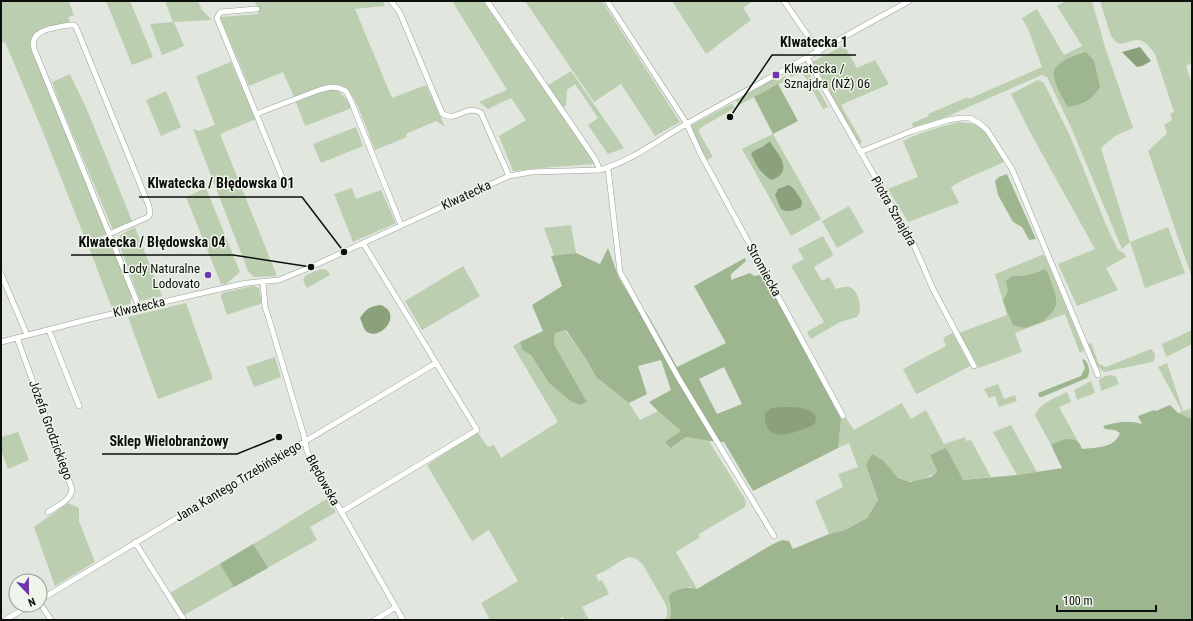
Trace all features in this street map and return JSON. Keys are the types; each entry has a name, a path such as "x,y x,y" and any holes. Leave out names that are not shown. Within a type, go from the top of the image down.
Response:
{"street":[{"path":"391,1 400,13 442,113 450,117 470,110 481,113 509,176"},
{"path":"486,1 595,159 600,170"},
{"name":"Stromiecka","path":"607,1 687,124 700,153 843,416"},
{"path":"784,1 819,52"},
{"name":"Klwatecka","path":"1,342 139,307 248,283 284,279 509,176 531,172 600,170 608,168 625,160 909,1"},
{"path":"257,9 222,12 216,18 286,187"},
{"path":"109,234 148,218 150,214 149,206 76,27 74,25 69,25 43,31 34,38 34,50 109,234 139,307"},
{"name":"Piotra Sznajdra","path":"807,58 914,245 933,289 974,366"},
{"path":"256,114 319,90 331,87 346,91 352,101 401,225"},
{"path":"860,152 912,131 948,120 970,118 987,130 1012,169 1098,375"},
{"path":"608,168 620,272 678,377 774,536"},
{"path":"341,512 477,430 363,243"},
{"path":"1,274 27,335"},
{"name":"Błędowska","path":"262,282 268,319 307,451 403,620"},
{"path":"49,330 79,406"},
{"name":"Józefa Grodzickiego","path":"17,338 72,489 72,494 67,500 48,512"},
{"name":"Jana Kantego Trzebińskiego","path":"48,596 135,542 436,363"},
{"path":"135,542 184,620"},
{"path":"375,620 396,608"},
{"path":"6,620 18,613"}],"shaded area":[{"path":"1,1 73,1 69,3 74,15 68,17 70,22 40,30 32,38 30,45 50,89 108,234 86,241 43,132 5,42 1,43"},
{"path":"106,1 130,1 153,57 132,65"},
{"path":"165,1 198,1 202,10 212,20 174,22 184,46 162,55 150,24 173,22"},
{"path":"254,1 383,1 385,6 355,9 392,98 426,85 445,127 436,121 406,134 407,137 375,150 354,100 343,86 332,84 317,87 294,97 283,72 249,86 220,17 258,14 259,9"},
{"path":"452,1 483,1 594,164 513,171 499,136 526,120 511,98 488,109 479,102 507,90"},
{"path":"525,1 602,1 680,122 655,136 621,84 594,102"},
{"path":"672,1 753,1 743,8 751,20 706,54"},
{"path":"1066,1 1092,1 1105,47 1133,128 1115,136 1101,148 1130,242 1122,249 1070,125 1047,77 1042,75 944,118 913,128 912,123 929,116 928,114 968,97 969,99 1042,67 1028,29 1022,18 1037,9 1064,55 1082,46 1057,6"},
{"path":"1100,1 1192,1 1192,63 1186,66 1192,83 1192,278 1148,151 1167,133 1164,125 1172,120 1170,114 1174,112 1155,54 1148,45 1140,40 1117,43 1111,36"},
{"path":"844,45 857,68 875,60 889,84 841,105 862,142 859,145 812,62"},
{"path":"1140,47 1151,61 1137,67 1122,52"},
{"path":"1086,52 1094,61 1100,87 1087,101 1068,107 1056,85 1054,71 1059,64 1064,61 1073,56"},
{"path":"231,62 256,119 220,134 277,276 254,277 248,271 193,129 199,131 215,125 196,76"},
{"path":"802,66 807,69 828,107 823,109 802,72 791,77 788,72 794,68"},
{"path":"571,71 624,148 608,154 588,125 598,118 575,84 567,90 566,105 563,108 547,86"},
{"path":"70,74 88,112 132,221 113,230 52,82"},
{"path":"785,76 787,80 739,105 736,100 775,78 777,81"},
{"path":"1038,80 1044,83 1071,138 1106,225 1118,250 1124,253 1126,257 1106,268 1118,290 1077,306 1058,264 1095,249 1030,132 1011,94"},
{"path":"778,84 798,121 773,134 754,97"},
{"path":"332,89 341,94 352,108 305,126 296,102 325,90"},
{"path":"166,91 181,127 161,136 146,100"},
{"path":"731,104 735,108 700,128 699,132 713,157 707,160 692,132 692,125"},
{"path":"959,122 975,124 985,131 999,151 1004,162 963,180 951,187 959,203 908,222 888,189 918,177 903,141 924,132"},
{"path":"356,127 363,146 321,163 313,144"},
{"path":"773,134 821,219 791,236 742,149"},
{"path":"770,142 783,162 782,172 779,176 772,180 764,175 759,169 751,154 755,150"},
{"path":"1007,174 1036,239 1029,240 1022,227 1013,222 998,195 995,181 999,177"},
{"path":"789,185 794,189 802,201 801,207 789,211 781,209 775,195 778,189"},
{"path":"206,188 240,272 226,284 221,284 186,197"},
{"path":"352,188 356,199 381,190 396,223 353,242 334,194"},
{"path":"849,206 864,232 837,248 822,221"},
{"path":"571,225 576,253 554,256 544,228"},
{"path":"135,227 162,296 140,301 118,241 120,235"},
{"path":"1168,227 1185,273 1145,288 1130,242"},
{"path":"823,236 833,254 814,267 822,281 829,277 836,289 849,287 852,289 858,296 860,310 857,317 840,322 811,339 807,332 824,322 791,266 804,259 798,249"},
{"path":"107,239 112,241 132,298 130,304 112,308 88,245"},
{"path":"608,248 619,278 641,314 646,312 677,367 726,343 694,286 745,258 746,261 731,274 731,280 750,273 754,276 760,275 766,278 841,419 838,448 753,491 724,442 686,437 671,448 665,442 681,431 649,402 671,390 661,360 638,366 647,394 629,403 596,377 586,359 566,330 555,333 554,344 587,402 580,405 572,402 549,383 531,355 522,350 520,342 543,331 532,305 562,286 551,256 576,253 600,264","holes":["724,367 742,404 717,414 699,379"]},
{"path":"1042,255 1045,256 1084,350 1080,353 1065,314 1015,333 1022,352 979,368 959,333 1007,315 995,274"},
{"path":"463,266 480,296 422,330 405,301"},
{"path":"321,269 327,270 330,275 307,288 303,280 306,275"},
{"path":"1045,269 1048,273 1056,297 1056,305 1053,311 1044,321 1025,328 1013,325 1003,301 1008,291 1006,281 1012,276 1029,275"},
{"path":"253,286 259,288 262,302 227,315 221,297 222,293"},
{"path":"186,303 213,379 158,399 128,317"},
{"path":"381,305 388,310 390,321 382,331 370,333 365,330 360,318 369,308"},
{"path":"565,330 586,359 596,377 629,403 640,420 658,411 681,431 672,448 686,437 709,441 746,501 745,507 699,534 700,537 676,552 697,589 688,587 669,603 671,616 670,620 665,620 667,616 667,608 665,603 643,565 637,559 629,557 596,575 598,581 602,580 609,594 582,607 589,620 565,620 563,617 558,620 490,620 481,603 518,581 489,530 472,541 427,465 477,432 488,447 494,445 501,458 558,422 513,346 520,342 522,350 531,355 549,383 587,402 554,344 555,333"},
{"path":"1192,330 1192,344 1166,357 1162,344"},
{"path":"952,333 970,366 917,394 903,369 946,346 943,338"},
{"path":"1091,343 1099,364 1106,367 1151,349 1155,354 1154,361 1104,372 1096,365 1088,344"},
{"path":"275,357 281,377 254,387 246,367"},
{"path":"1082,359 1085,360 1088,366 1089,373 1087,378 1039,397 1038,393 1081,376 1085,368"},
{"path":"1167,363 1183,411 1192,408 1192,419 1178,413 1182,411 1158,367"},
{"path":"1112,375 1116,377 1119,384 1101,391 1099,380 1105,376"},
{"path":"1091,381 1095,393 1077,400 1074,390"},
{"path":"998,384 1004,399 1015,395 1017,401 999,407 995,396 989,398 984,389"},
{"path":"1067,392 1071,402 1059,407 1079,443 1071,440 1065,440 1051,445 1035,415 1044,404"},
{"path":"902,403 911,419 926,410 944,444 965,437 966,441 971,440 991,477 963,480 930,455 937,471 924,479 914,481 904,480 897,477 884,461 866,465 878,500 867,518 845,530 829,534 815,501 843,487 838,474 858,467 849,443 838,448 841,419 846,418 854,430"},
{"path":"1170,405 1178,413 1192,419 1192,620 670,620 671,611 669,595 679,589 697,589 782,540 789,541 793,549 829,534 845,530 867,518 878,500 866,465 872,454 884,461 898,478 910,482 931,477 937,471 930,455 946,448 963,480 1017,475 1062,468 1051,445 1061,440 1072,439 1079,443 1082,449 1109,445 1114,442 1120,433 1115,430 1105,429 1103,426 1122,422 1142,424 1138,416"},
{"path":"781,407 808,410 816,416 815,424 799,431 782,435 769,431 766,424 765,413 771,408"},
{"path":"1011,425 1037,472 1017,475 993,432"},
{"path":"18,432 29,460 8,469 1,450 1,437"},
{"path":"328,498 336,512 310,527 317,540 184,615 170,593"},
{"path":"68,503 79,508 79,521 95,562 55,586 34,527"},
{"path":"253,544 268,568 234,587 220,564"}],"place":[{"name":"Klwatecka / Sznajdra (NŻ) 06","path":"776,75"},
{"name":"Klwatecka 1","path":"730,117"},
{"name":"Klwatecka / Błędowska 01","path":"344,252"},
{"name":"Klwatecka / Błędowska 04","path":"311,267"},
{"name":"Lody Naturalne Lodovato","path":"208,275"},
{"name":"Sklep Wielobranżowy","path":"279,437"}]}
